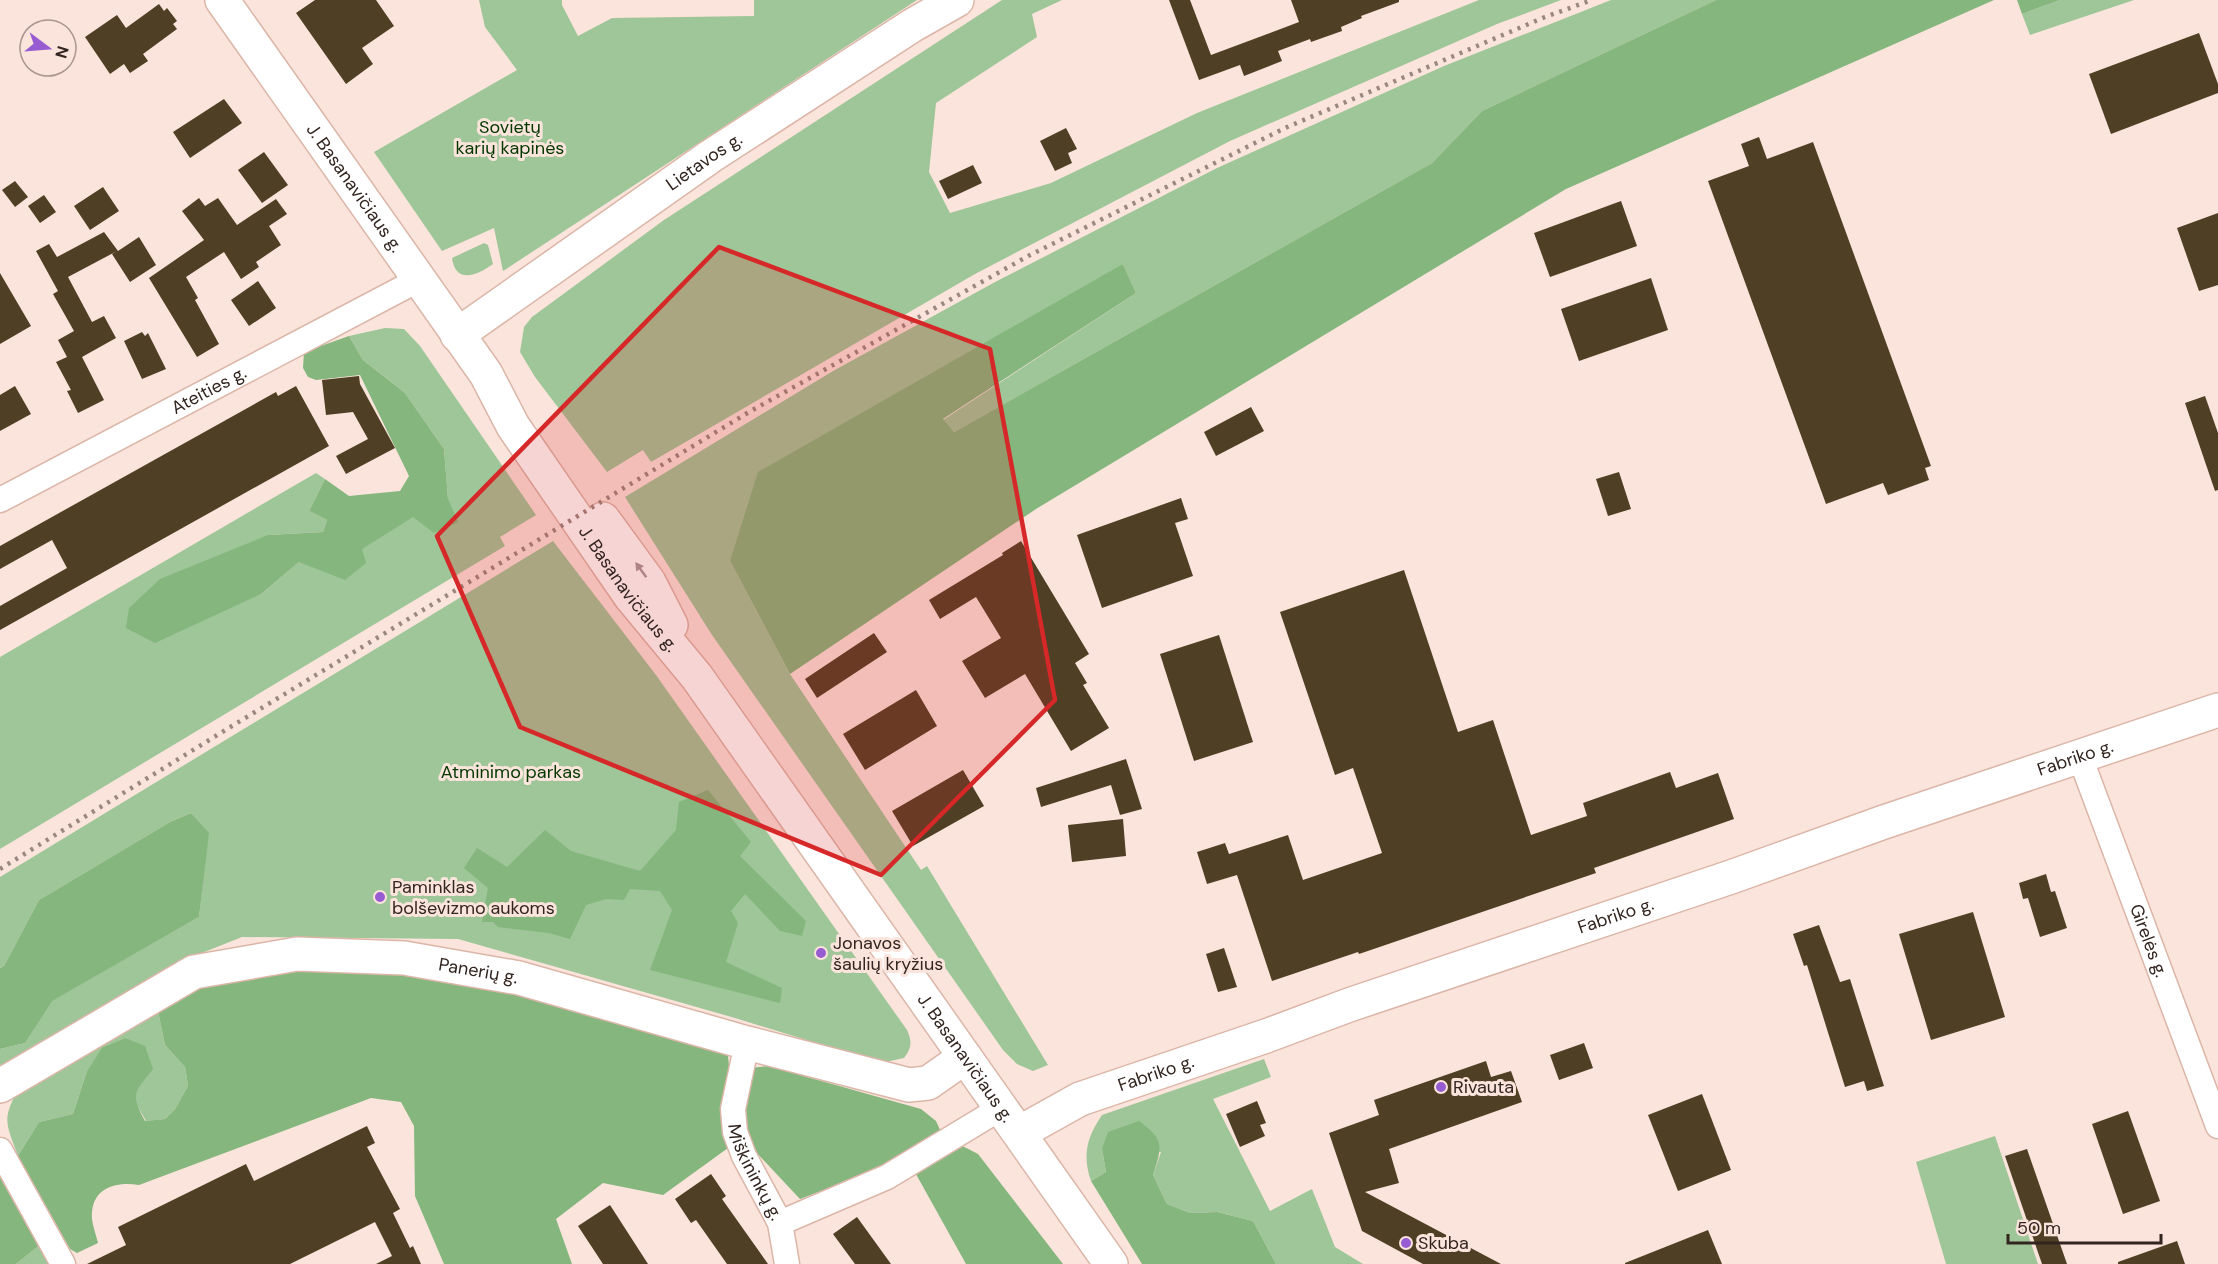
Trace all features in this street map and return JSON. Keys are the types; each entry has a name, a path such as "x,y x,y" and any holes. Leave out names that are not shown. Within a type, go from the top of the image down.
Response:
{"street":[{"name":"J. Basanavičiaus g.","path":"222,0 486,374 513,426 630,596 698,677 1111,1264"},
{"name":"Lietavos g.","path":"457,335 711,156 913,25 957,0"},
{"name":"Ateities g.","path":"0,500 418,280"},
{"name":"Fabriko g.","path":"1010,1121 1266,1036 1349,1005 2218,710"},
{"name":"Girelės g.","path":"2080,757 2218,1126"},
{"name":"Panerių g.","path":"0,1086 194,972 297,954 404,958 519,978 747,1043 909,1085 928,1083 965,1057"},
{"name":"Miškininkų g.","path":"747,1043 733,1109 735,1132 744,1156 780,1223 787,1264"},
{"path":"780,1223 1010,1121"},
{"path":"0,1150 63,1264"}],"highlighted area":[{"path":"719,247 990,349 1055,700 881,875 520,727 437,536"}],"green space":[{"name":"Sovietų karių kapinės","path":"479,0 562,0 562,5 578,36 612,18 754,16 754,0 917,0 503,271 494,228 442,251 374,152 517,70 485,27"},
{"path":"1002,0 1062,0 1032,14 1037,37 936,103 929,172 950,213 1051,183 1197,113 1479,0 1561,0 1497,24 1230,141 975,274 651,462 643,450 607,472 535,377 520,352 524,327 532,317 664,220"},
{"path":"1611,0 1716,0 1482,111 1432,163 954,432 943,420 1136,293 1123,264 730,561 790,674 921,870 927,866 1048,1065 1033,1071 1017,1064 1003,1050 712,635 625,497 833,371 997,281 1217,168 1444,66"},
{"path":"1716,0 1994,0 1566,189 1036,509 790,674 730,561 758,472 1123,264 1136,293 943,419 954,432 1432,163 1482,111"},
{"path":"2017,0 2060,0 2022,14"},
{"path":"2060,0 2134,0 2030,35 2022,14"},
{"path":"484,243 488,245 493,264 475,274 463,275 458,272 452,258"},
{"path":"385,328 404,329 420,346 536,515 500,537 505,546 0,849 0,657 316,473 325,479 309,511 327,520 323,532 268,535 261,594 299,562 361,549 413,516 448,499 444,449 405,393 363,360 349,336"},
{"path":"349,336 363,360 405,393 444,449 448,499 458,522 434,533 413,517 362,549 366,563 345,580 299,562 261,594 155,643 126,628 129,608 160,579 268,535 323,532 327,520 309,511 325,479 349,496 400,491 409,476 360,375 316,380 308,377 303,368 304,352"},
{"name":"Atminimo parkas","path":"553,541 656,675 907,1030 910,1044 909,1051 904,1058 881,1063 735,1018 458,939 242,937 169,966 0,1070 0,1049 25,1043 51,1001 199,917 208,833 191,813 170,822 39,900 4,966 0,968 0,877"},
{"path":"708,790 751,842 740,856 806,921 802,936 780,931 745,894 731,911 738,923 726,962 782,988 780,1003 650,970 672,910 660,891 630,889 624,900 606,899 586,905 570,939 549,933 498,927 493,922 482,922 488,888 464,868 477,848 507,867 545,830 571,851 640,871 676,830 679,802"},
{"path":"191,813 209,833 199,917 52,1001 25,1043 0,1049 0,968 4,966 39,900 170,822"},
{"path":"282,967 441,972 721,1046 728,1056 730,1076 750,1068 768,1066 921,1109 936,1121 943,1136 978,1154 1063,1264 966,1264 907,1158 800,1199 754,1150 728,1148 663,1195 603,1183 556,1219 572,1264 444,1264 415,1196 414,1126 401,1102 371,1098 139,1185 121,1184 105,1189 95,1200 92,1209 92,1222 98,1243 77,1253 70,1249 18,1156 39,1122 73,1114 87,1071 102,1048 125,1038 145,1046 153,1069 136,1093 140,1112 145,1121 165,1119 175,1109 188,1086 185,1067 165,1045 157,1006 200,982"},
{"path":"157,1006 165,1045 185,1067 188,1086 175,1109 165,1119 146,1121 135,1102 136,1089 125,1038 102,1049 87,1071 73,1114 39,1122 18,1156 7,1121 10,1107 20,1087"},
{"path":"1264,1059 1271,1077 1213,1099 1270,1211 1312,1189 1335,1247 1363,1264 1276,1264 1253,1221 1217,1212 1190,1213 1167,1204 1153,1175 1161,1152 1102,1149 1106,1172 1091,1181 1087,1163 1088,1146 1102,1115"},
{"path":"1139,1121 1157,1139 1159,1151 1153,1175 1167,1204 1190,1213 1217,1212 1253,1221 1276,1264 1142,1264 1091,1181 1106,1172 1102,1149 1108,1132"},
{"path":"1995,1136 2038,1264 1946,1264 1916,1162"},
{"path":"0,1171 42,1243 16,1264 0,1264"},
{"path":"42,1243 53,1264 16,1264"}],"building":[{"path":"315,0 376,0 394,26 362,48 373,64 346,84 296,13"},
{"path":"1169,0 1190,0 1211,55 1299,22 1291,0 1399,0 1399,2 1361,16 1362,18 1341,27 1342,31 1311,42 1310,39 1278,51 1282,61 1244,76 1240,65 1199,80"},
{"path":"159,4 164,11 167,8 177,21 173,24 177,29 143,54 148,61 130,73 124,64 110,74 85,37 117,15 126,28"},
{"path":"2199,33 2218,84 2218,93 2111,134 2089,74"},
{"path":"224,99 242,123 190,158 173,132"},
{"path":"1066,128 1077,149 1068,153 1072,163 1055,171 1040,141"},
{"path":"1759,137 1767,159 1813,142 1931,466 1925,468 1929,480 1888,495 1883,483 1826,504 1708,181 1749,166 1741,144"},
{"path":"264,152 288,185 262,203 238,170"},
{"path":"973,165 982,183 948,199 939,181"},
{"path":"15,181 28,197 15,207 2,190"},
{"path":"103,187 119,211 90,230 74,206"},
{"path":"44,195 56,212 40,223 28,206"},
{"path":"199,198 205,206 218,198 237,225 276,199 287,214 269,226 281,245 256,262 259,267 241,279 224,252 186,277 198,298 195,300 219,344 197,357 149,278 204,240 182,211"},
{"path":"1621,201 1637,246 1550,277 1534,233"},
{"path":"2218,213 2218,285 2199,291 2177,228"},
{"path":"104,232 118,251 139,237 156,265 130,282 112,254 117,251 68,277 92,322 104,316 116,338 82,357 104,400 78,413 67,391 71,390 56,362 67,357 58,340 74,331 53,294 58,291 36,251 49,244 57,257"},
{"path":"0,273 31,326 0,344"},
{"path":"1651,278 1668,330 1579,361 1561,309"},
{"path":"258,281 276,308 249,326 231,300"},
{"path":"142,332 145,336 148,333 166,369 142,379 124,341"},
{"path":"359,376 360,384 395,448 346,474 336,456 368,439 353,412 326,415 322,380"},
{"path":"15,386 31,414 0,431 0,395"},
{"path":"296,386 329,446 0,630 0,606 67,568 52,540 0,569 0,546 276,392 278,396"},
{"path":"2205,396 2218,433 2218,490 2215,491 2185,403"},
{"path":"1251,407 1264,431 1216,456 1204,432"},
{"path":"1619,472 1631,509 1608,516 1596,479"},
{"path":"1181,498 1188,519 1175,523 1193,576 1102,608 1077,535"},
{"path":"1021,541 1089,654 1075,663 1087,683 1083,685 1109,728 1071,751 1025,674 985,698 962,661 1001,638 976,597 940,619 929,600 1003,555 1002,553"},
{"path":"1404,570 1458,732 1493,720 1531,835 1587,816 1583,803 1670,772 1676,788 1718,773 1734,819 1594,868 1596,873 1359,954 1358,952 1272,981 1237,875 1207,884 1197,852 1225,843 1229,854 1288,835 1303,880 1382,853 1353,768 1335,775 1280,612"},
{"path":"874,633 887,652 817,698 805,679"},
{"path":"1219,635 1253,742 1194,761 1160,654"},
{"path":"916,690 937,726 865,770 843,734"},
{"path":"1126,759 1142,809 1120,815 1111,785 1041,807 1036,788"},
{"path":"963,770 984,806 913,846 892,811"},
{"path":"1123,819 1126,856 1072,862 1068,825"},
{"path":"2046,874 2051,892 2055,891 2067,928 2040,937 2028,898 2023,899 2019,883"},
{"path":"1973,912 2005,1017 1931,1040 1899,934"},
{"path":"1819,925 1840,982 1850,979 1884,1086 1867,1091 1864,1081 1845,1087 1807,965 1804,966 1793,934"},
{"path":"1224,948 1237,987 1218,992 1206,954"},
{"path":"1584,1043 1593,1068 1559,1080 1550,1055"},
{"path":"1486,1061 1491,1077 1511,1071 1522,1102 1389,1149 1399,1183 1365,1192 1501,1264 1423,1264 1362,1231 1329,1133 1379,1115 1374,1100"},
{"path":"1702,1094 1731,1170 1678,1191 1648,1115"},
{"path":"1257,1101 1266,1123 1260,1125 1265,1136 1240,1147 1226,1114"},
{"path":"2128,1111 2160,1201 2123,1214 2092,1124"},
{"path":"367,1126 375,1143 367,1147 400,1209 393,1213 410,1248 413,1246 421,1264 376,1264 392,1256 375,1222 290,1264 87,1264 126,1245 118,1227 246,1164 254,1181"},
{"path":"2027,1149 2067,1264 2042,1264 2005,1156"},
{"path":"711,1174 726,1196 722,1199 768,1264 727,1264 696,1220 691,1223 675,1199"},
{"path":"610,1205 648,1264 603,1264 578,1226"},
{"path":"857,1217 891,1264 855,1264 833,1234"},
{"path":"1708,1230 1722,1264 1625,1264 1625,1263"},
{"path":"2177,1241 2185,1264 2118,1264 2118,1262"}],"railway":[{"path":"0,869 749,412 1030,255 1285,128 1545,17 1592,0"}],"place":[{"name":"Paminklas bolševizmo aukoms","path":"380,897"},
{"name":"Jonavos šaulių kryžius","path":"821,953"},
{"name":"Rivauta","path":"1441,1087"},
{"name":"Skuba","path":"1406,1243"}]}
